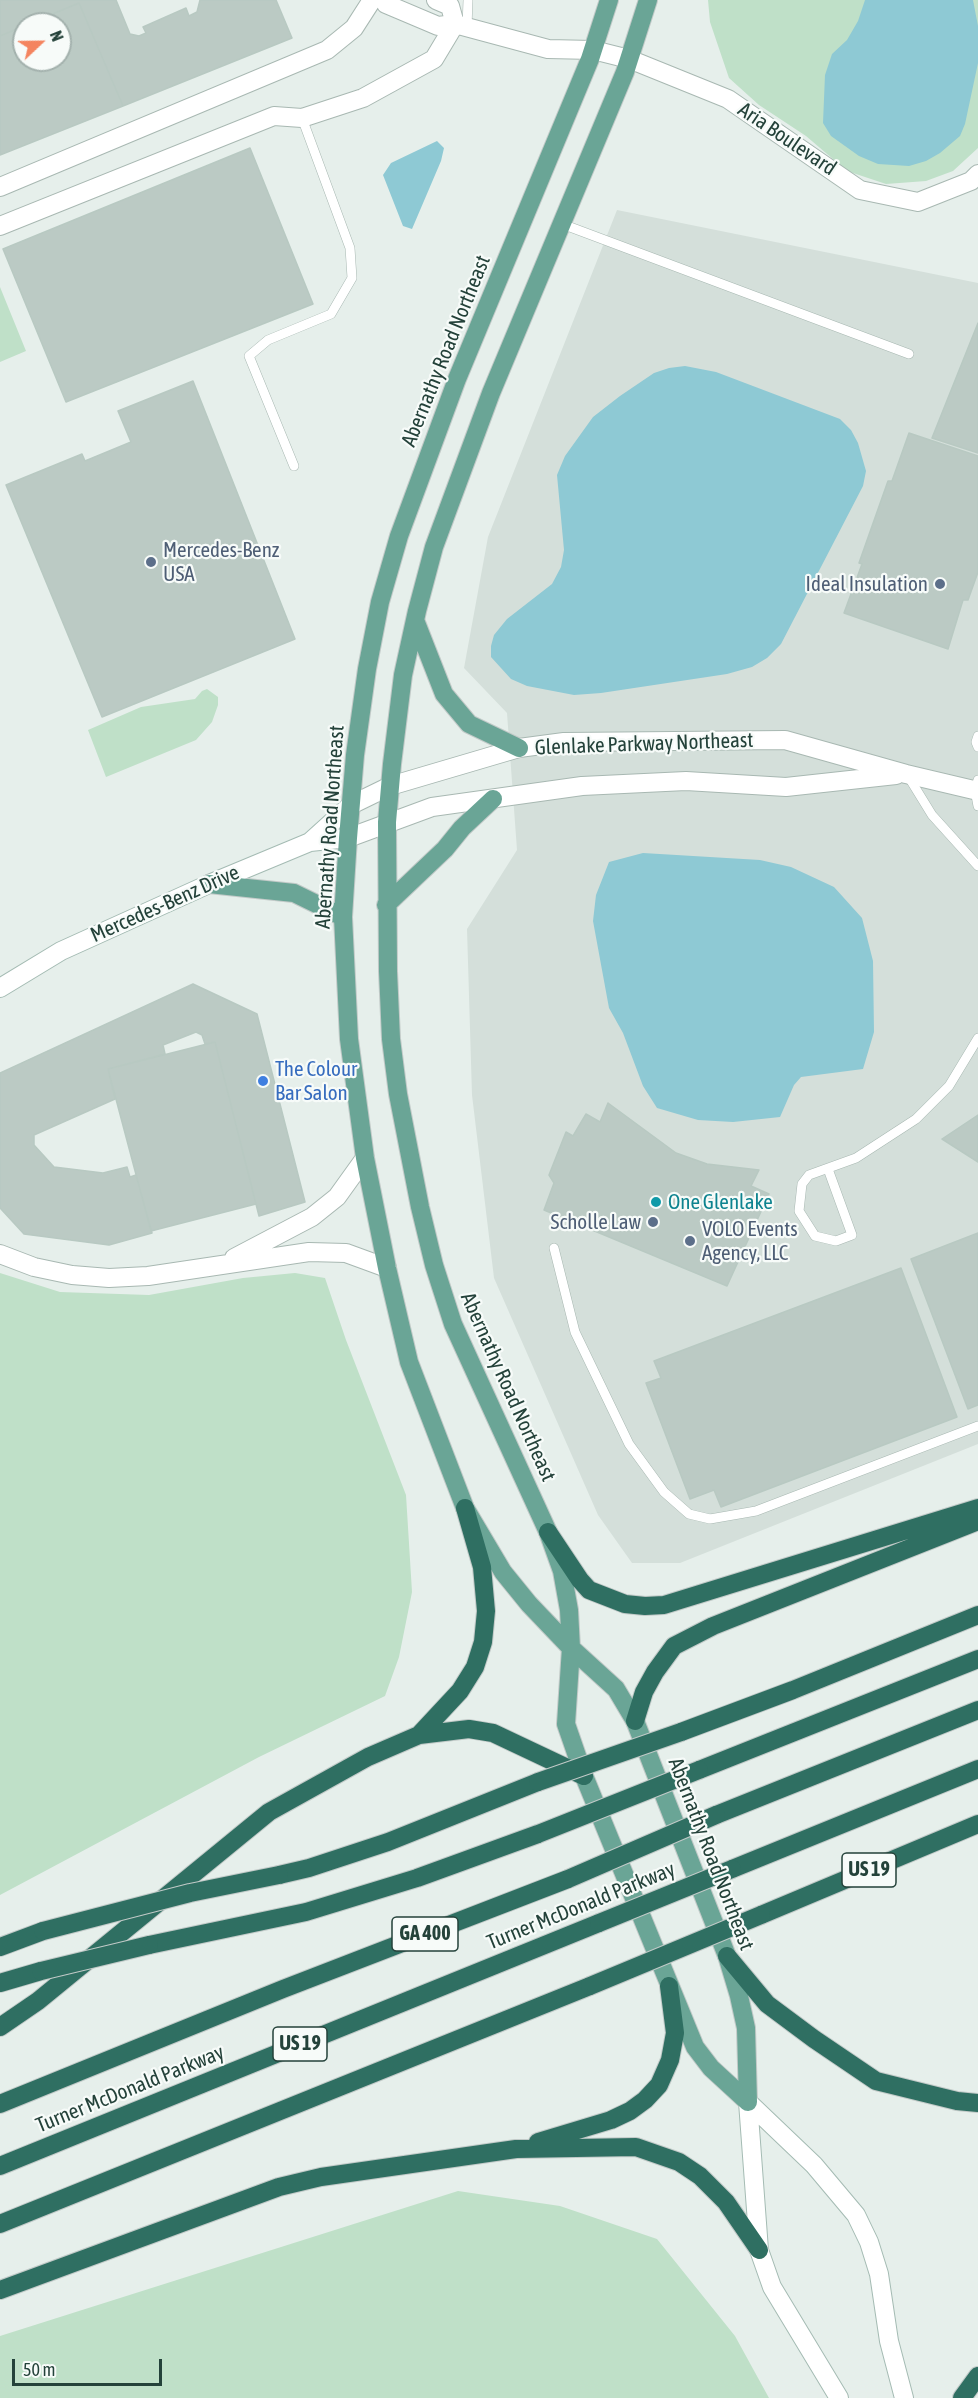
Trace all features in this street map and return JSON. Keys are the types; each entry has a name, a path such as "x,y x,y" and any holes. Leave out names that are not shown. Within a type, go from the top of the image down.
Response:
{"highway":[{"path":"419,1735 460,1691 475,1667 483,1642 486,1611 482,1567 465,1508"},
{"path":"548,1532 580,1580 590,1590 625,1604 664,1605 978,1508"},
{"path":"635,1721 644,1692 674,1646 713,1626 978,1521"},
{"path":"0,1947 43,1931 179,1895 309,1868 388,1842 538,1782 793,1690 978,1615"},
{"path":"0,1983 149,1945 306,1912 417,1878 538,1833 978,1659"},
{"name":"Turner McDonald Parkway","path":"0,2104 283,1989 568,1879 716,1815 978,1710"},
{"path":"0,2027 38,2001 269,1812 368,1757 419,1735 469,1729 493,1733 584,1776"},
{"name":"Turner McDonald Parkway","path":"0,2166 978,1769"},
{"name":"US 19","path":"0,2224 590,1986 978,1824"},
{"path":"727,1956 767,2004 876,2081 957,2101 978,2103"},
{"path":"516,2149 611,2120 630,2111 645,2100 658,2085 670,2060 675,2033 669,1986"},
{"path":"0,2290 279,2187 321,2177 516,2149 636,2147 680,2162 700,2176 726,2202 759,2250"},
{"path":"962,2398 978,2376"}],"main road":[{"name":"Abernathy Road Northeast","path":"609,0 593,50 457,379 399,536 380,602 367,669 355,755 348,838 343,917 349,1039 365,1158 409,1362 465,1508 503,1572 529,1604 571,1648 616,1689 635,1721 727,1956 739,1996 746,2028 748,2102"},
{"name":"Abernathy Road Northeast","path":"648,0 629,59 487,404 434,547 415,620 403,675 387,822 386,905 391,1039 408,1149 434,1265 453,1324 548,1532 562,1571 569,1610 571,1648 566,1724 584,1776 695,2047 711,2068 748,2102"},
{"path":"415,620 444,694 469,724 519,748"},
{"path":"386,905 446,849 462,828 493,799"},
{"path":"209,884 294,893 343,917"}],"street":[{"path":"0,187 327,50 354,28 372,0"},
{"name":"Aria Boulevard","path":"385,0 386,4 438,26 461,25 548,49 593,50 629,59 728,99 860,190 918,202 972,181 978,174"},
{"path":"0,226 274,116 302,118 363,98 434,59 461,25 450,6 436,0"},
{"name":"Glenlake Parkway Northeast","path":"351,805 390,786 519,748 564,742 785,740 977,792"},
{"name":"Glenlake Parkway Northeast","path":"348,838 432,807 582,786 686,781 786,787 906,774"},
{"name":"Mercedes-Benz Drive","path":"310,842 351,805"},
{"name":"Mercedes-Benz Drive","path":"1,986 61,951 209,884 310,842 348,838"},
{"path":"222,1264 312,1217 337,1197 365,1158"},
{"path":"0,1254 34,1267 72,1275 109,1278 148,1276 309,1252 346,1253 387,1268"},
{"name":"Abernathy Road Northeast","path":"748,2102 759,2250 772,2287 839,2398"},
{"name":"Abernathy Road Northeast","path":"748,2102 814,2165 855,2215 868,2242 879,2274 890,2341 904,2398"}],"lane":[{"path":"461,25 468,0"},
{"path":"294,466 249,356 268,340 331,314 352,278 351,248 302,118"},
{"path":"562,224 909,354"},
{"path":"978,736 976,742 978,747"},
{"path":"906,774 932,815 978,862"},
{"path":"828,1169 852,1235 836,1241 815,1236 799,1211 801,1184 809,1175 856,1158 916,1119 949,1086 978,1038"},
{"path":"554,1248 575,1332 629,1444 664,1492 689,1514 710,1520 756,1510 978,1426"}],"shaded area":[{"path":"617,210 978,283 978,1444 680,1563 632,1563 598,1515 494,1278 472,1095 467,929 517,850 507,713 464,668 488,537"}],"green space":[{"path":"708,0 978,0 978,148 953,171 926,181 886,184 847,171 806,136 759,105 729,78 710,22"},
{"path":"0,287 26,351 0,362"},
{"path":"207,689 218,697 218,705 212,722 196,740 106,777 88,730 141,707 195,699"},
{"path":"0,1273 60,1292 149,1295 243,1278 295,1273 325,1278 346,1340 406,1495 412,1592 399,1657 385,1696 259,1757 0,1895"},
{"path":"458,2191 560,2206 657,2239 735,2336 769,2398 0,2398 0,2336"}],"water":[{"path":"865,0 973,0 978,26 978,63 965,124 960,136 940,153 926,161 909,166 878,164 859,156 831,136 823,123 825,75 832,54 847,40 858,21"},
{"path":"437,141 444,148 441,161 412,229 403,226 383,175 391,163"},
{"path":"685,366 716,372 840,419 851,430 858,443 866,471 863,486 781,644 767,658 752,667 727,674 601,693 574,695 527,686 511,679 491,657 491,646 494,635 507,619 552,584 561,567 564,550 557,475 565,456 593,417 620,396 654,373"},
{"path":"643,853 760,860 791,867 834,887 862,918 873,961 874,1032 863,1069 801,1077 794,1085 780,1117 733,1122 698,1120 657,1108 643,1086 623,1033 609,1008 593,921 596,895 609,862"}],"building":[{"path":"0,0 116,0 130,34 139,36 146,33 143,27 186,8 189,16 197,12 200,0 276,0 292,38 123,106 79,3 57,12 12,12 12,31 0,36"},
{"path":"79,3 123,106 0,155 0,36 12,31 12,72 72,72 72,12 57,12"},
{"path":"250,148 313,304 66,402 3,249"},
{"path":"978,323 978,453 932,438"},
{"name":"Mercedes-Benz USA","path":"193,381 295,639 102,717 6,485 82,454 85,461 131,442 118,411"},
{"path":"909,433 978,456 978,572 968,600 963,600 948,649 844,613 888,481 892,481"},
{"path":"193,984 257,1014 305,1202 259,1216 215,1042 205,1044 202,1035 196,1032 163,1045 165,1054 108,1069 115,1099 34,1135 34,1145 54,1167 103,1173 127,1167 130,1177 136,1175 152,1233 109,1245 24,1234 0,1208 0,1073"},
{"path":"215,1042 256,1204 151,1231 108,1069"},
{"name":"One Glenlake","path":"608,1103 676,1153 707,1164 759,1170 751,1186 769,1194 727,1286 544,1210 554,1183 549,1175 566,1132 573,1136 586,1114 600,1122"},
{"path":"978,1115 978,1162 942,1139"},
{"path":"978,1233 978,1405 968,1409 911,1259"},
{"path":"901,1268 957,1417 721,1507 714,1490 690,1499 646,1383 661,1378 654,1361"}],"place":[{"name":"Mercedes-Benz USA","path":"151,562"},
{"name":"Ideal Insulation","path":"940,584"},
{"name":"The Colour Bar Salon","path":"263,1081"},
{"name":"One Glenlake","path":"656,1202"},
{"name":"Scholle Law","path":"653,1222"},
{"name":"VOLO Events Agency, LLC","path":"690,1241"}]}
